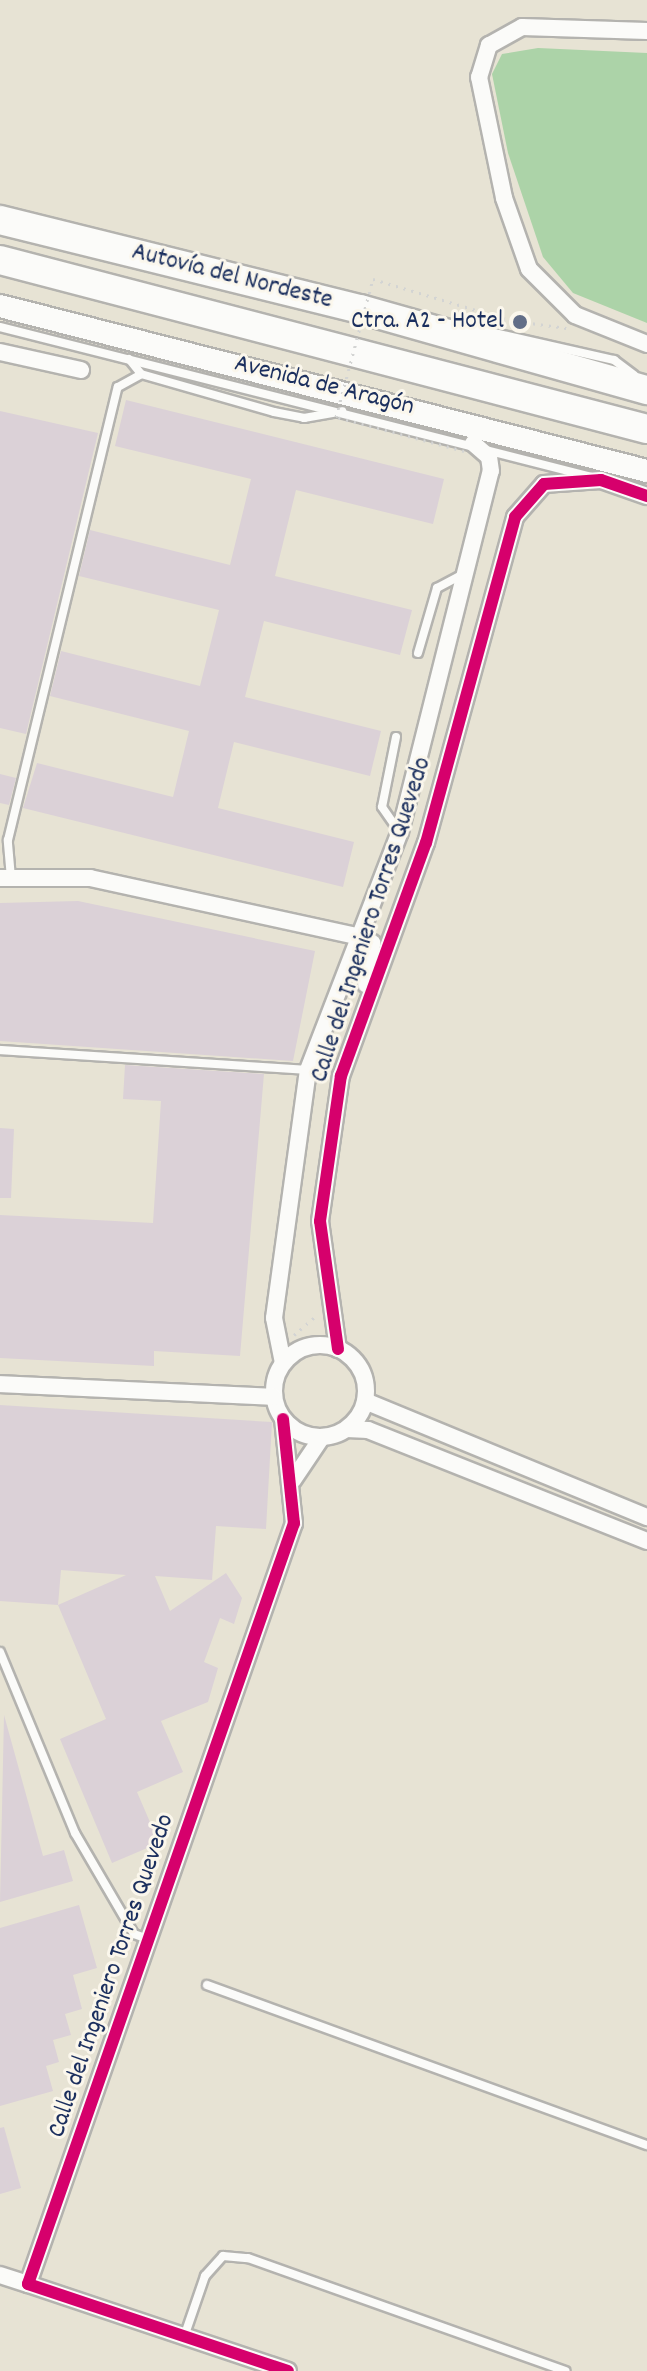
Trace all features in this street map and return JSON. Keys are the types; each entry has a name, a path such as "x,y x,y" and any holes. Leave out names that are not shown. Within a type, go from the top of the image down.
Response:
{"highway":[{"name":"Autovía del Nordeste","path":"0,220 422,325 647,387"},
{"name":"Autovía del Nordeste","path":"0,260 647,429"}],"street":[{"path":"647,31 522,27 489,45 479,77 504,198 529,269 575,315 647,344"},
{"name":"Avenida de Aragón","path":"0,306 599,455 647,472"},
{"path":"0,352 81,370"},
{"name":"Calle del Ingeniero Torres Quevedo","path":"283,1363 274,1318 308,1070 357,936 400,832 491,471 489,457 468,447"},
{"path":"601,480 647,496"},
{"name":"Calle del Ingeniero Torres Quevedo","path":"338,1349 320,1221 341,1076 426,843 515,517 544,484 601,480"},
{"path":"5,878 90,878 357,936 372,943 362,1014"},
{"path":"322,1437 283,1419 274,1397 283,1363 302,1349 338,1349 364,1376 365,1401 347,1429"},
{"path":"0,1384 274,1397"},
{"path":"365,1401 647,1517"},
{"name":"Calle del Ingeniero Torres Quevedo","path":"28,2284 294,1523 293,1480 283,1419"},
{"path":"293,1480 322,1437 347,1429 368,1430 647,1541"},
{"path":"0,2275 288,2371"}],"lane":[{"path":"0,327 345,410 468,447 601,480"},
{"path":"129,359 141,374 304,418 345,410"},
{"path":"5,878 8,840 118,387 141,374"},
{"path":"418,653 437,588 465,572"},
{"path":"396,737 382,807 400,832"},
{"path":"0,1050 308,1070"},
{"path":"0,1652 75,1833 134,1934 148,1939"},
{"path":"207,1985 647,2145"},
{"path":"184,2337 205,2276 223,2256 248,2258 566,2371"}],"path":[{"path":"468,447 336,417 373,279 557,332 569,326"},
{"path":"286,1337 304,1333 305,1319 315,1317"}],"green space":[{"path":"538,48 647,53 647,323 573,293 543,257 508,153 492,74 502,54"}],"building":[{"path":"126,400 444,479 433,524 296,490 275,576 412,610 400,655 264,621 245,697 381,731 370,776 234,742 218,808 354,842 343,887 23,808 37,763 173,797 189,731 50,696 61,651 200,686 219,610 79,576 90,530 230,565 251,479 115,446"},
{"path":"0,411 98,433 26,734 0,728"},
{"path":"0,774 16,778 9,805 0,803"},
{"path":"78,901 315,951 293,1061 0,1041 0,903"},
{"path":"125,1065 264,1074 240,1356 154,1351 154,1366 0,1358 0,1215 153,1223 161,1101 123,1099"},
{"path":"0,1128 14,1129 11,1198 0,1198"},
{"path":"0,1405 272,1422 266,1529 216,1526 212,1580 155,1576 170,1611 226,1573 242,1598 234,1624 220,1618 204,1662 218,1668 208,1702 161,1721 183,1772 137,1792 159,1843 112,1863 60,1739 106,1719 58,1605 0,1601","holes":["61,1570 126,1575 58,1605"]},
{"path":"4,1715 43,1856 64,1850 73,1881 0,1902"},
{"path":"79,1905 97,1968 73,1975 82,2009 65,2014 71,2035 53,2040 59,2062 46,2066 53,2091 0,2106 0,1928"},
{"path":"4,2127 21,2188 0,2194 0,2128"}],"cycle path":[{"path":"338,1349 320,1221 341,1076 426,843 515,517 544,484 601,480 647,496"},
{"path":"283,1419 294,1523 28,2284 288,2371"}],"place":[{"name":"Ctra. A2 - Hotel","path":"520,322"}]}
